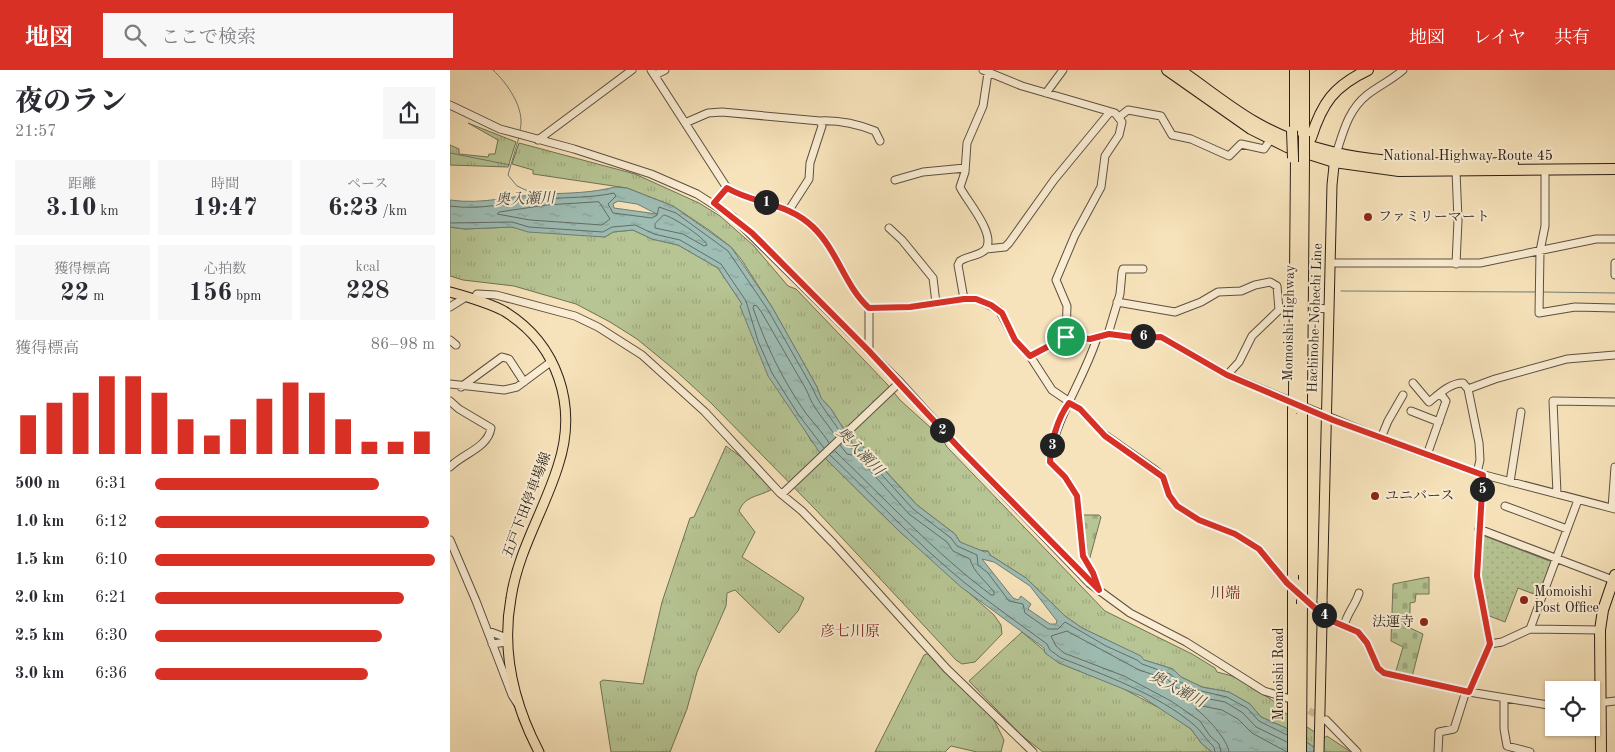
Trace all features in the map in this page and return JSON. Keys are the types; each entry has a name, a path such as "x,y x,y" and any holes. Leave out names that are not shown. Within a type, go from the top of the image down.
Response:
{"highway":[{"name":"National Highway Route 45","path":"1167,70 1233,118 1271,139 1335,158 1390,171 1615,169"},
{"name":"National Highway Route 45","path":"1180,70 1254,122 1335,158 1409,163 1615,162"},
{"path":"1288,70 1301,134"},
{"path":"1295,70 1301,134 1300,161"},
{"path":"1298,397 1296,201 1300,161 1304,70"},
{"path":"1301,134 1321,111 1333,93 1355,76 1368,70"},
{"name":"Momoishi Highway","path":"1300,161 1304,178 1298,397 1302,604"},
{"name":"Momoishi Highway","path":"1293,596 1298,412"},
{"path":"1597,681 1600,630 1613,585"},
{"name":"Momoishi Road","path":"1293,596 1297,718 1301,752"},
{"name":"Momoishi Road","path":"1292,752 1297,718 1302,604"},
{"path":"1599,736 1600,752"}],"main road":[{"name":"Hachinohe-Nohechi Line","path":"1318,752 1330,263 1335,158"},
{"name":"五戸下田停車場線","path":"450,292 502,310 525,326 552,360 564,393 566,409 565,440 554,480 522,555 514,579 507,640 510,670 518,705 538,752"}],"street":[{"path":"538,140 632,70"},
{"path":"665,70 653,72 727,188 737,194 789,210 812,227 827,243 846,281 869,308 869,351"},
{"path":"1046,93 1063,70"},
{"path":"1335,158 1345,125 1354,109 1367,94 1403,70"},
{"path":"986,249 986,234 978,214 960,187 966,168 967,143 983,106 986,72 1046,93 1110,112 1119,117 1122,127 1105,156 1101,187 1078,228 1056,280 1067,306 1066,337"},
{"path":"450,105 500,129 625,164 714,203 752,233 869,351 879,364 962,451 1099,590 1130,613 1186,642 1264,691 1287,698"},
{"path":"1119,117 1128,110 1157,114 1164,119 1172,135 1191,139 1229,156 1241,144 1264,149 1271,139"},
{"path":"685,123 708,113 722,112 760,117 777,115 859,125 875,131 880,141"},
{"path":"964,299 958,265 960,260 986,249 1005,247 1010,243 1054,180 1110,112"},
{"path":"789,210 809,179 810,163 822,126 820,121"},
{"path":"894,180 923,172 966,168"},
{"path":"1545,170 1546,226 1540,251 1540,313 1576,307 1615,308"},
{"path":"1456,171 1458,220 1456,264"},
{"path":"714,203 727,188"},
{"path":"889,228 902,240 933,278 936,303"},
{"path":"1330,263 1480,263 1596,239 1615,239"},
{"path":"1615,263 1615,275"},
{"path":"1108,334 1117,302 1123,269 1143,269"},
{"path":"1117,302 1175,312 1201,302 1218,292 1241,291 1255,285 1270,282 1277,286 1281,310 1252,336 1238,362 1227,375"},
{"path":"450,307 477,294 496,295 575,316 616,338 642,355 705,412 820,530 947,669 1032,752"},
{"path":"869,308 910,307 976,299 999,310 1015,340 1030,356 1046,383 1069,403 1080,409 1105,436 1163,477 1169,495 1177,506 1199,520 1235,534 1259,549 1287,583 1307,601 1332,621 1363,637 1378,668 1384,673 1467,692 1545,705"},
{"path":"1314,308 1329,308"},
{"path":"1030,356 1066,337 1084,339 1097,338 1108,334 1139,338 1161,337 1227,375 1381,438 1480,474 1613,509 1615,467"},
{"path":"1097,338 1069,403 1064,409 1052,445 1050,462 1065,477 1077,496 1083,556 1093,573 1099,590"},
{"path":"1468,389 1495,379 1567,359 1615,355"},
{"path":"461,386 502,356 509,359 524,382"},
{"path":"450,384 504,390 518,386 552,360"},
{"path":"1413,383 1429,402 1440,393 1461,382 1468,389 1479,443 1477,576 1490,644 1467,692 1454,729 1439,732 1438,752"},
{"path":"784,493 898,384"},
{"path":"1426,455 1446,401 1440,393"},
{"path":"1381,438 1388,420 1403,395"},
{"path":"1557,494 1553,400 1615,402"},
{"path":"450,401 459,410 491,428 481,446 459,458 450,467"},
{"path":"1410,411 1439,422"},
{"path":"1510,482 1521,412"},
{"path":"1530,629 1578,500"},
{"path":"1505,506 1567,529"},
{"path":"1479,528 1556,559 1613,585"},
{"path":"450,540 512,695 518,705"},
{"path":"1344,626 1349,610 1356,605 1359,593"},
{"path":"1490,644 1502,642 1530,629 1600,630"},
{"path":"488,631 507,640"},
{"path":"492,644 507,640"},
{"path":"1504,698 1504,729 1507,746 1530,752"},
{"path":"1600,703 1615,701"},
{"path":"1326,720 1357,752"}],"green space":[{"path":"468,123 516,142 508,167 450,165 450,145 459,149 459,154 488,157 489,154 495,154 498,140"},
{"path":"519,143 635,174 699,203 720,216 754,246 788,286 796,289 900,400 941,437 947,447 1105,611 1192,654 1215,668 1217,672 1236,677 1278,704 1279,709 1324,738 1327,736 1351,752 1321,752 1286,728 1261,717 1250,704 1229,692 1202,687 1181,677 1173,669 1144,660 1140,656 1082,628 1065,616 1026,578 990,555 988,551 977,550 960,542 955,534 917,505 860,443 853,444 831,409 821,398 817,387 772,307 731,247 673,206 627,188 533,174 533,170 512,164"},
{"path":"450,227 465,229 512,227 605,237 613,232 633,230 652,239 678,245 718,268 742,304 740,306 811,441 817,445 820,453 898,530 994,615 1001,625 1002,634 975,662 962,664 956,660 816,510 711,403 676,371 637,339 576,304 514,286 463,280 450,276"},
{"path":"726,446 756,468 774,488 750,499 739,511 755,532 742,557 804,598 798,611 779,633 735,590 727,593 726,606 697,672 687,709 670,752 611,752 600,682 603,680 643,684 662,602 690,518 694,517"},
{"path":"1083,515 1099,515 1101,517 1089,561 1084,550"},
{"path":"1482,535 1552,562 1539,596 1518,588 1505,622 1487,615 1480,577"},
{"path":"1429,577 1429,594 1416,594 1415,602 1410,603 1410,628 1423,634 1412,677 1395,674 1403,647 1391,641 1393,584"},
{"path":"1022,632 1059,663 1120,687 1165,711 1191,729 1202,744 1212,752 1043,752 1021,735 969,681"},
{"path":"930,653 993,718 1004,740 1001,752 977,752 951,746 945,752 875,752 924,655"}],"water":[{"name":"奥入瀬川","path":"615,187 627,188 673,206 731,247 772,307 817,387 821,398 831,409 853,444 859,443 917,505 955,534 960,542 985,552 988,551 990,555 1026,578 1065,616 1082,628 1141,656 1144,660 1173,669 1181,677 1202,687 1229,692 1250,704 1261,717 1286,728 1321,752 1212,752 1202,744 1191,729 1141,696 1059,663 1045,653 1044,648 961,587 898,530 820,453 768,376 740,306 742,304 718,268 678,245 652,239 633,230 613,232 605,237 528,232 512,227 465,229 450,227 450,200 486,201","holes":["618,201 637,204 657,214 614,208 613,204","982,559 994,562 1030,586 1057,621 1056,624 1050,624 1028,609 1031,604 1021,596 1018,600 1013,598"]}],"waterway":[{"path":"493,70 504,82 518,105 521,122 520,130"},
{"name":"奥入瀬川","path":"519,137 508,175 517,186 537,195"},
{"path":"450,153 510,165"},
{"path":"1341,291 1536,292"},
{"path":"1542,292 1615,293"}],"tunnel":[{"path":"1300,705 1323,719"}],"place":[{"name":"ファミリーマート","path":"1368,217"},
{"name":"ユニバース","path":"1375,496"},
{"name":"Momoishi Post Office","path":"1524,600"},
{"name":"法運寺","path":"1424,622"}],"district":[{"name":"川端","path":"1225,594"},
{"name":"彦七川原","path":"850,632"}],"route":[{"path":"727,188 737,194 788,209 812,227 827,243 846,281 869,308 890,309 976,299 991,305 1002,313 1015,340 1030,356 1057,340 1066,337 1090,339 1109,334 1139,338 1146,336 1161,337 1227,375 1333,420 1483,475 1477,576 1479,596 1489,632 1490,644 1469,692 1390,676 1384,673 1378,668 1367,643 1358,632 1332,621 1316,609 1287,583 1259,549 1248,541 1199,520 1177,506 1169,495 1163,477 1105,436 1080,409 1069,403 1064,409 1052,445 1050,462 1065,477 1077,496 1083,556 1093,573 1099,590 1089,583 921,408 900,382 879,364 869,351 752,233 714,203 727,188"}]}
